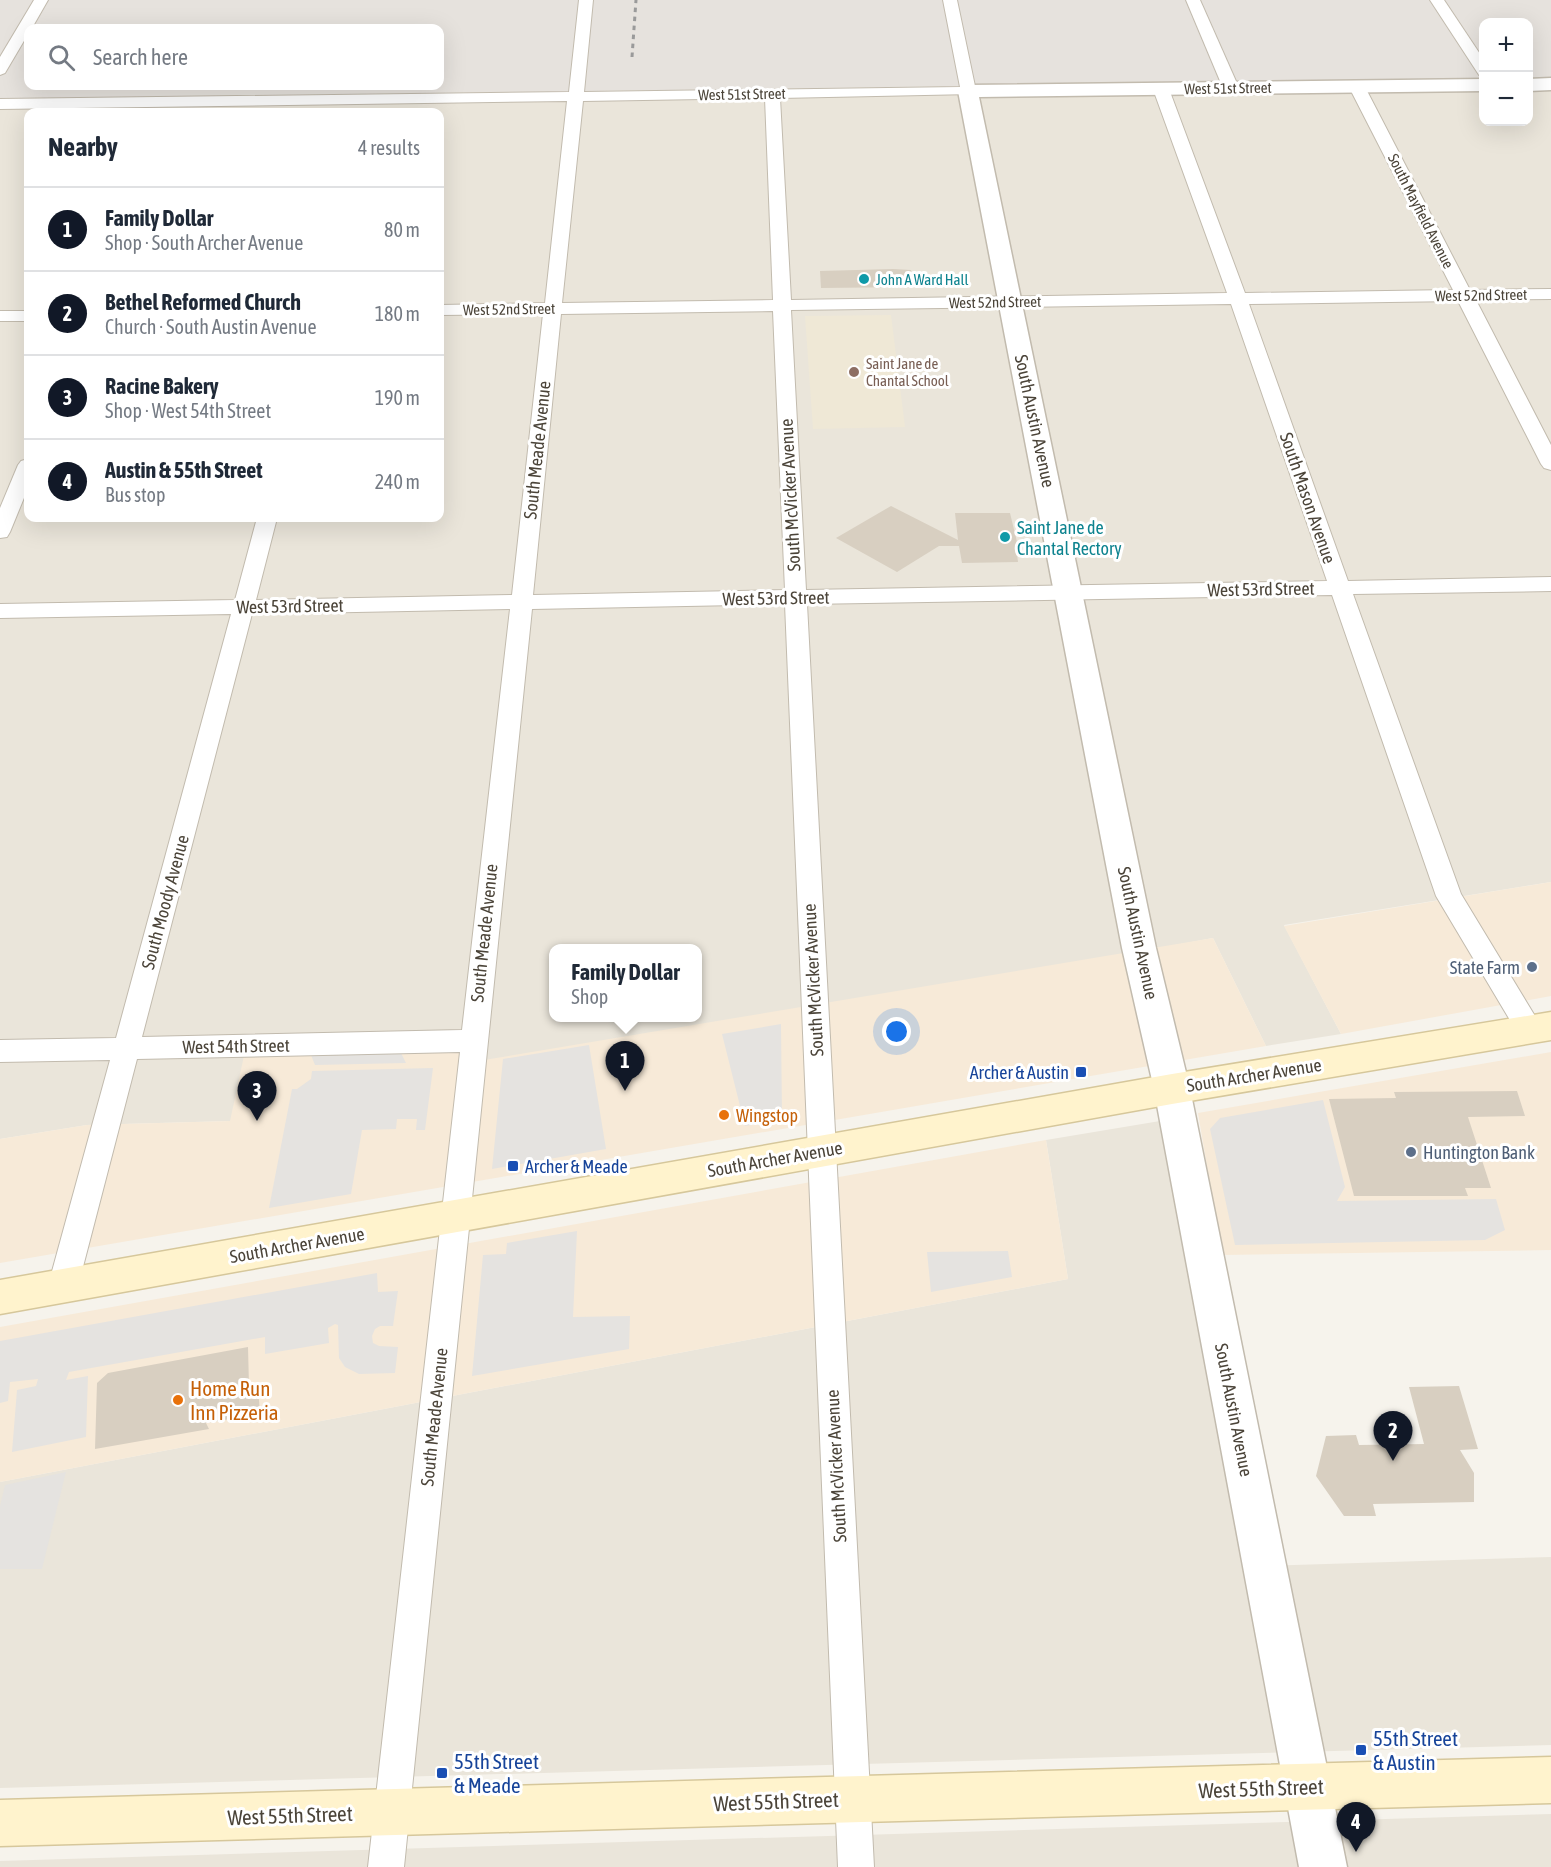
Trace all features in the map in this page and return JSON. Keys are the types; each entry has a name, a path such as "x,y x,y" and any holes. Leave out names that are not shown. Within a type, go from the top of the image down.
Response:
{"main road":[{"name":"South Archer Avenue","path":"0,1297 1172,1089 1540,1028"},
{"name":"West 55th Street","path":"0,1823 1551,1780"}],"street":[{"path":"27,24 41,0"},
{"name":"South Meade Avenue","path":"386,1867 472,1041 586,0"},
{"name":"South Austin Avenue","path":"950,0 1139,948 1172,1089 1323,1867"},
{"path":"1193,0 1231,88"},
{"path":"1437,0 1479,64"},
{"path":"0,70 24,29"},
{"path":"1533,85 1551,84"},
{"name":"West 51st Street","path":"0,104 179,107 376,106 577,97 1479,85"},
{"name":"South Mayfield Avenue","path":"1357,87 1551,465"},
{"name":"South Mason Avenue","path":"1161,89 1238,299 1449,896 1540,1028"},
{"name":"South McVicker Avenue","path":"772,94 855,1867"},
{"name":"West 52nd Street","path":"444,310 1551,294"},
{"path":"0,316 24,316"},
{"path":"0,532 24,475"},
{"name":"South Moody Avenue","path":"63,1286 266,522"},
{"name":"West 53rd Street","path":"0,611 1551,584"},
{"name":"West 54th Street","path":"0,1051 472,1041"}],"shaded area":[{"path":"0,0 1551,0 1551,78 1533,78 1533,18 1479,18 1479,79 0,99"},
{"path":"1533,78 1551,78 1551,882 1284,925 1341,1034 1266,1046 1213,938 230,1121 87,1125 0,1139 0,99 1479,79 1479,126 1533,126"},
{"name":"Saint Jane de Chantal School","path":"891,315 905,427 813,429 805,316"},
{"path":"1551,882 1551,996 1341,1034 1284,926"},
{"path":"1213,938 1266,1046 0,1263 0,1139 87,1125 230,1121 245,1051 478,1047 478,1061"},
{"path":"781,1024 782,1119 745,1126 722,1034"},
{"path":"589,1045 606,1149 492,1169 503,1059"},
{"path":"1551,1052 1551,1250 1222,1255 1198,1113"},
{"path":"401,1053 406,1063 315,1065 311,1055"},
{"path":"433,1068 425,1130 416,1130 417,1119 397,1119 396,1129 362,1130 351,1194 269,1208 292,1089 297,1089 311,1079 312,1071"},
{"path":"1323,1100 1345,1187 1337,1201 1496,1199 1505,1230 1485,1240 1235,1245 1210,1129 1220,1118"},
{"path":"1172,1119 1260,1566 1551,1557 1551,1745 0,1788 0,1482 1068,1279 1046,1140"},
{"path":"1046,1140 1068,1279 0,1482 0,1327"},
{"path":"577,1231 573,1317 630,1316 629,1349 472,1376 483,1255 506,1254 507,1243"},
{"path":"1008,1251 1012,1277 931,1292 927,1252"},
{"path":"377,1273 378,1292 398,1291 393,1326 380,1326 375,1329 372,1336 373,1343 379,1346 398,1347 395,1373 359,1374 345,1367 339,1358 338,1325 335,1324 328,1328 329,1343 265,1354 265,1337 69,1372 66,1380 88,1376 86,1437 12,1452 17,1390 36,1386 38,1379 10,1382 8,1401 0,1403 0,1341"},
{"path":"66,1472 42,1569 0,1569 0,1506 5,1485"},
{"path":"1551,1814 1551,1867 0,1867 0,1861"}],"building":[{"name":"John A Ward Hall","path":"911,270 914,287 821,288 820,271"},
{"path":"891,506 958,540 955,513 1010,513 1018,546 1016,546 1018,562 962,563 959,546 939,546 897,572 836,538"},
{"name":"Huntington Bank","path":"1517,1091 1525,1116 1468,1117 1491,1188 1465,1188 1468,1196 1354,1196 1329,1099 1396,1098 1394,1092"},
{"name":"Home Run Inn Pizzeria","path":"248,1347 249,1386 258,1385 260,1414 206,1423 209,1429 95,1449 97,1383 108,1373"},
{"path":"1459,1386 1478,1449 1460,1450 1474,1473 1474,1502 1373,1504 1376,1516 1344,1516 1316,1476 1326,1436 1356,1435 1359,1445 1424,1444 1409,1387"}],"railway":[{"path":"632,57 636,0"}],"place":[{"name":"John A Ward Hall","path":"864,279"},
{"name":"Saint Jane de Chantal School","path":"854,372"},
{"name":"Saint Jane de Chantal Rectory","path":"1005,537"},
{"name":"State Farm","path":"1532,967"},
{"name":"Archer & Austin","path":"1081,1072"},
{"name":"Family Dollar","path":"625,1091"},
{"name":"Wingstop","path":"724,1115"},
{"name":"Racine Bakery","path":"257,1121"},
{"name":"Huntington Bank","path":"1411,1152"},
{"name":"Archer & Meade","path":"513,1166"},
{"name":"Home Run Inn Pizzeria","path":"178,1400"},
{"name":"Bethel Reformed Church","path":"1393,1461"},
{"name":"55th Street & Austin","path":"1361,1750"},
{"name":"55th Street & Meade","path":"442,1773"},
{"name":"Austin & 55th Street","path":"1356,1852"}]}
